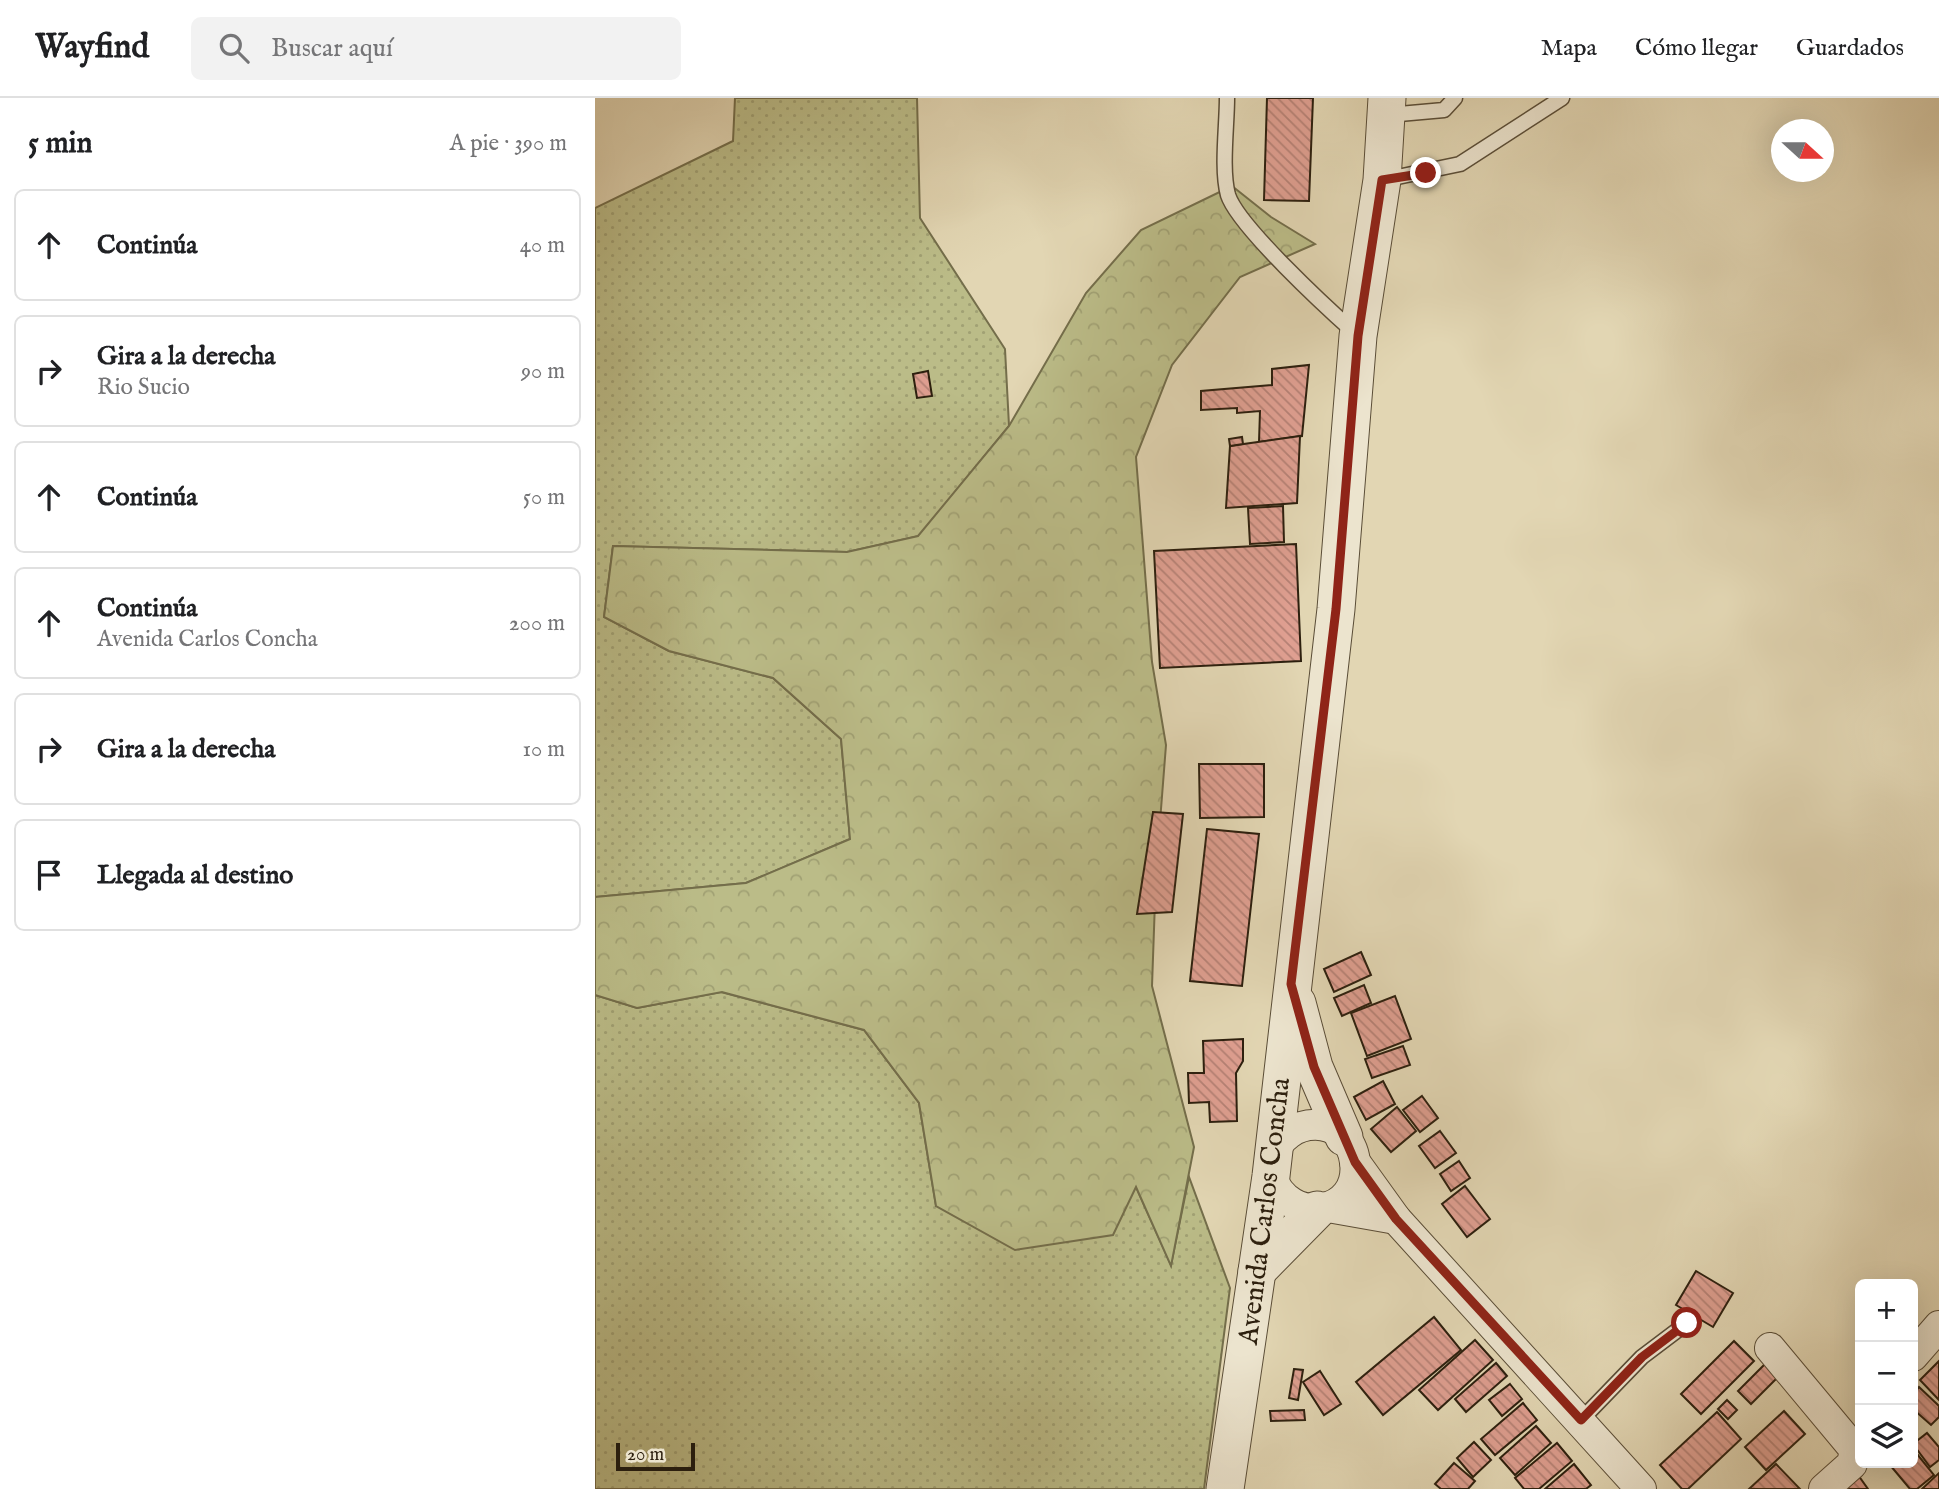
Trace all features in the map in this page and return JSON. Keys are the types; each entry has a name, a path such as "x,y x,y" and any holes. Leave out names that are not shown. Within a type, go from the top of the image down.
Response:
{"street":[{"name":"Avenida Carlos Concha","path":"1225,1489 1270,1169 1336,609 1358,336 1382,180 1387,107"},
{"path":"1257,1271 1323,1209 1346,1194 1352,1184 1349,1150 1314,1067 1291,984"},
{"path":"1396,1219 1293,1205 1275,1188 1270,1169 1275,1147 1285,1135 1299,1126 1315,1124 1331,1128 1396,1219 1641,1489"},
{"path":"1918,1350 1939,1326"},
{"path":"1770,1348 1854,1430 1856,1450 1852,1464 1824,1489"}],"lane":[{"path":"1227,98 1227,180 1235,208 1308,290 1358,336"},
{"path":"1387,107 1444,110 1455,98"},
{"path":"1382,180 1460,164 1562,98"},
{"path":"1581,1420 1642,1357 1687,1323"}],"green space":[{"path":"735,98 917,98 920,218 1005,349 1009,426 919,536 847,552 613,546 604,617 669,651 773,678 841,739 850,839 746,883 595,897 595,208 733,141"},
{"path":"1232,186 1271,217 1315,244 1240,277 1172,365 1136,457 1152,662 1166,745 1156,873 1152,986 1194,1147 1171,1266 1136,1187 1113,1235 1015,1250 936,1206 919,1103 864,1030 722,992 637,1008 595,995 595,897 746,883 850,839 841,739 773,678 669,651 604,617 613,546 847,552 918,536 1009,426 1086,293 1141,230"},
{"path":"721,992 864,1030 919,1103 936,1206 1136,1187 1171,1265 1189,1177 1230,1288 1204,1489 595,1489 595,995 637,1008"}],"building":[{"path":"1267,98 1313,98 1309,201 1264,200"},
{"path":"1309,365 1302,436 1259,442 1260,411 1237,413 1237,408 1201,410 1201,391 1272,385 1272,369"},
{"path":"928,371 932,396 917,398 913,374"},
{"path":"1300,436 1297,503 1226,508 1230,446"},
{"path":"1242,437 1243,444 1230,446 1229,439"},
{"path":"1283,506 1284,542 1250,544 1248,508"},
{"path":"1296,544 1301,661 1160,668 1154,551"},
{"path":"1199,764 1264,764 1264,817 1200,818"},
{"path":"1153,812 1183,814 1172,912 1137,914"},
{"path":"1207,829 1259,834 1242,986 1190,981"},
{"path":"1361,952 1371,975 1334,992 1324,969"},
{"path":"1364,985 1371,1003 1342,1016 1334,998"},
{"path":"1395,996 1411,1039 1367,1056 1351,1013"},
{"path":"1243,1039 1243,1061 1236,1073 1237,1121 1210,1122 1209,1102 1189,1103 1188,1073 1204,1073 1203,1041"},
{"path":"1403,1046 1410,1065 1372,1078 1365,1059"},
{"path":"1383,1081 1395,1104 1366,1120 1354,1097"},
{"path":"1422,1096 1438,1118 1420,1132 1403,1110"},
{"path":"1397,1107 1416,1131 1391,1152 1371,1129"},
{"path":"1440,1131 1456,1153 1435,1168 1419,1146"},
{"path":"1459,1161 1470,1178 1451,1191 1440,1174"},
{"path":"1465,1186 1490,1219 1467,1237 1442,1204"},
{"path":"1696,1271 1733,1293 1713,1327 1676,1305"},
{"path":"1434,1317 1461,1350 1383,1415 1356,1382"},
{"path":"1475,1340 1493,1360 1438,1410 1419,1390"},
{"path":"1734,1341 1754,1361 1701,1414 1681,1394"},
{"path":"1939,1361 1939,1400 1920,1380"},
{"path":"1496,1363 1507,1376 1466,1412 1455,1399"},
{"path":"1765,1364 1778,1377 1751,1404 1738,1391"},
{"path":"1294,1369 1303,1370 1298,1400 1289,1398"},
{"path":"1320,1371 1341,1404 1324,1415 1303,1382"},
{"path":"1510,1384 1522,1399 1502,1416 1489,1400"},
{"path":"1918,1388 1939,1406 1939,1417 1931,1425 1918,1413"},
{"path":"1727,1400 1737,1410 1728,1419 1718,1409"},
{"path":"1523,1403 1537,1420 1495,1455 1481,1439"},
{"path":"1304,1410 1305,1420 1271,1421 1270,1411"},
{"path":"1784,1411 1805,1434 1766,1470 1745,1447"},
{"path":"1717,1412 1741,1439 1688,1489 1682,1489 1660,1465"},
{"path":"1536,1426 1551,1443 1515,1475 1500,1458"},
{"path":"1927,1433 1939,1447 1939,1460 1930,1467 1918,1451 1918,1440"},
{"path":"1474,1442 1491,1460 1473,1477 1457,1458"},
{"path":"1557,1443 1572,1461 1539,1489 1524,1489 1515,1478"},
{"path":"1918,1455 1934,1475 1917,1489 1910,1489 1892,1468 1918,1468"},
{"path":"1454,1463 1475,1481 1468,1489 1441,1489 1435,1484"},
{"path":"1574,1464 1591,1485 1586,1489 1545,1489"},
{"path":"1776,1464 1800,1489 1749,1489"},
{"path":"1856,1472 1868,1489 1843,1489"},
{"path":"1939,1473 1939,1489 1922,1489"}],"route":[{"path":"1426,173 1382,180 1358,336 1336,609 1291,984 1314,1067 1355,1162 1396,1219 1581,1420 1642,1357 1687,1323"}]}
